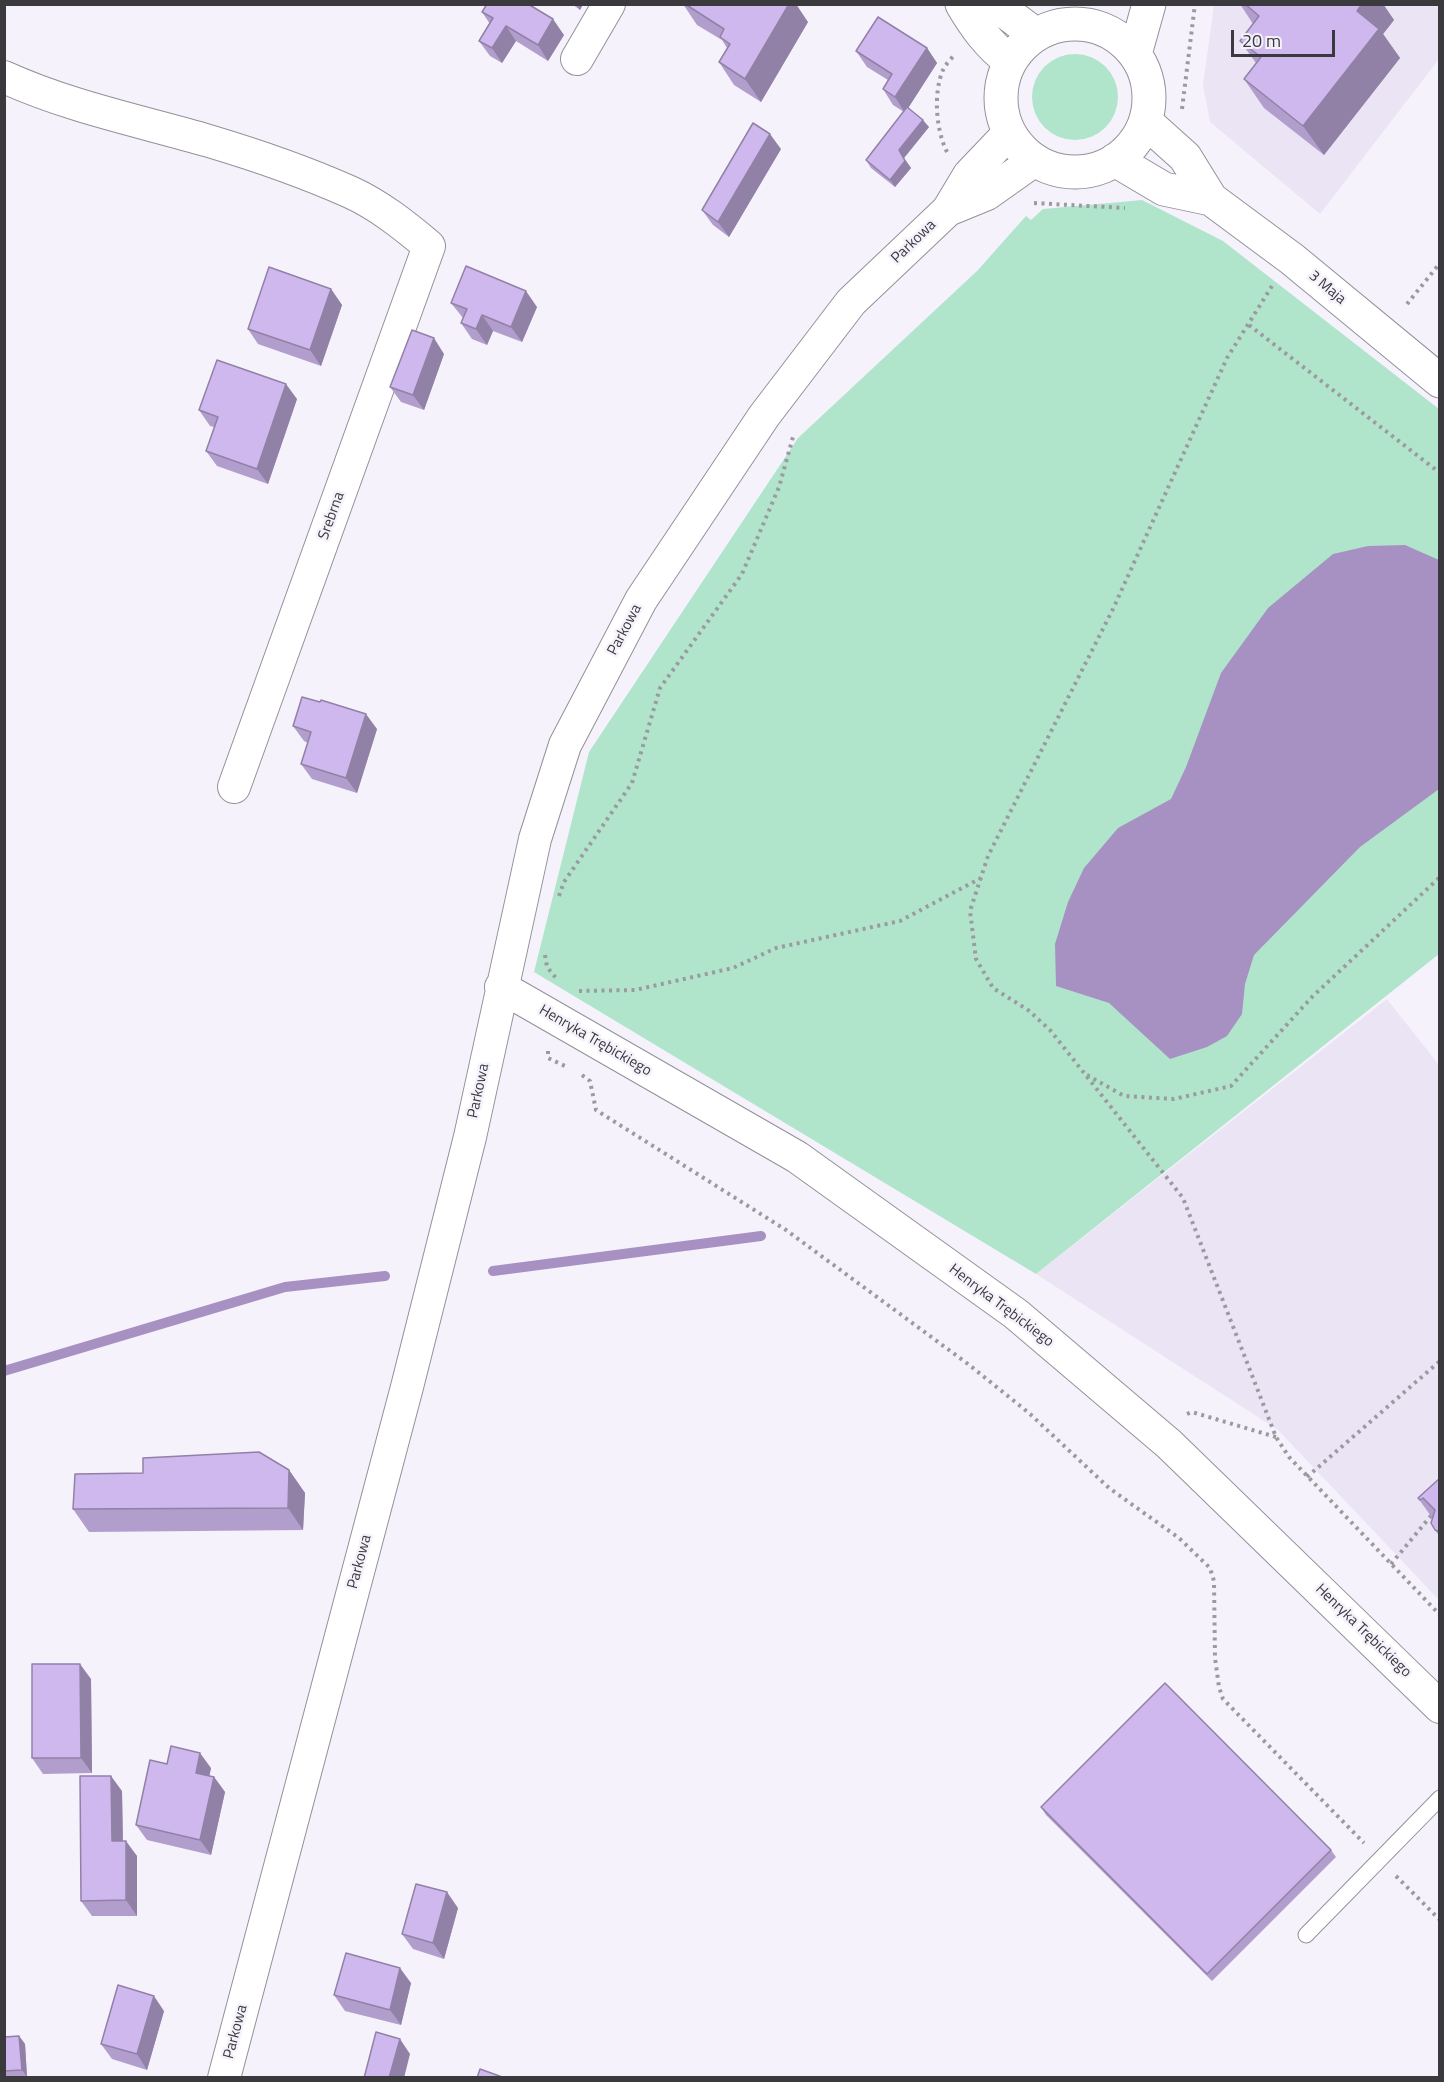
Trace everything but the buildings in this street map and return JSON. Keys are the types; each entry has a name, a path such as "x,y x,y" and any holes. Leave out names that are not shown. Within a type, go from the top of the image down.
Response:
{"street":[{"path":"577,59 609,4"},
{"path":"962,4 977,29 999,53 1010,61"},
{"path":"995,4 1036,35"},
{"path":"1107,30 1131,4"},
{"path":"1136,54 1149,4"},
{"path":"1070,23 1089,25 1107,30 1122,40 1136,54 1146,75 1150,99 1146,122 1134,143 1115,160 1096,169 1075,172 1054,169 1035,160 1020,148 1009,132 1002,109 1002,84 1010,61 1036,35 1053,27 1070,23"},
{"name":"Srebrna","path":"4,77 111,116 210,142 351,193 396,219 429,246 234,787"},
{"name":"3 Maja","path":"1146,122 1185,157 1211,199 1292,259 1440,381"},
{"name":"Parkowa","path":"224,2078 410,1376 470,1137 535,839 565,745 641,600 764,416 851,302 948,210 969,175 1009,132"},
{"name":"Parkowa","path":"948,210 987,194 1035,160"},
{"name":"3 Maja","path":"1115,160 1164,189 1211,199"},
{"name":"Henryka Trębickiego","path":"501,987 797,1157 1016,1314 1149,1428 1440,1707"}],"lane":[{"path":"1306,1935 1440,1798"}],"path":[{"path":"1182,114 1195,4"},
{"path":"951,156 946,151 940,134 939,92 943,70 960,48"},
{"path":"1027,202 1126,208"},
{"path":"1292,259 1227,358 1113,609 988,856 970,912 976,959 993,988 1028,1010 1050,1030 1183,1198 1276,1437 1307,1477 1440,1615"},
{"path":"1407,304 1440,263"},
{"path":"1249,325 1440,473"},
{"path":"557,903 564,882 632,783 660,688 742,574 778,487 794,434"},
{"path":"1084,1074 1124,1096 1174,1099 1231,1086 1312,997 1440,877"},
{"path":"569,988 576,992 635,990 733,968 776,948 900,921 981,878"},
{"path":"544,946 548,967 561,985"},
{"path":"548,1045 548,1058 574,1070 590,1081 596,1110 786,1230 968,1364 1029,1413 1109,1488 1191,1549 1210,1568 1214,1581 1215,1658 1223,1699 1440,1920"},
{"path":"1307,1477 1440,1361"},
{"path":"1149,1428 1192,1412 1276,1437"},
{"path":"1390,1564 1440,1505"}],"shaded area":[{"path":"1214,5 1439,5 1439,59 1320,214 1210,122 1203,85"},
{"path":"1405,545 1439,560 1439,789 1360,847 1254,955 1245,984 1242,1014 1227,1036 1207,1047 1170,1059 1109,1003 1056,986 1055,944 1068,902 1084,868 1118,828 1171,799 1186,767 1221,673 1268,608 1333,554 1368,546"},
{"path":"1387,999 1439,1065 1439,1600 1278,1430 1036,1274"}],"green space":[{"path":"1075,54 1091,58 1105,67 1114,81 1118,97 1114,113 1105,127 1091,136 1075,140 1059,136 1045,127 1036,113 1032,97 1036,81 1045,67 1059,58"},
{"path":"1142,200 1223,241 1439,409 1439,954 1036,1274 534,972 589,752 798,438 977,271 1026,216 1031,220 1043,209"}],"waterway":[{"path":"493,1271 761,1236"},
{"path":"4,1371 285,1287 385,1276"}]}
